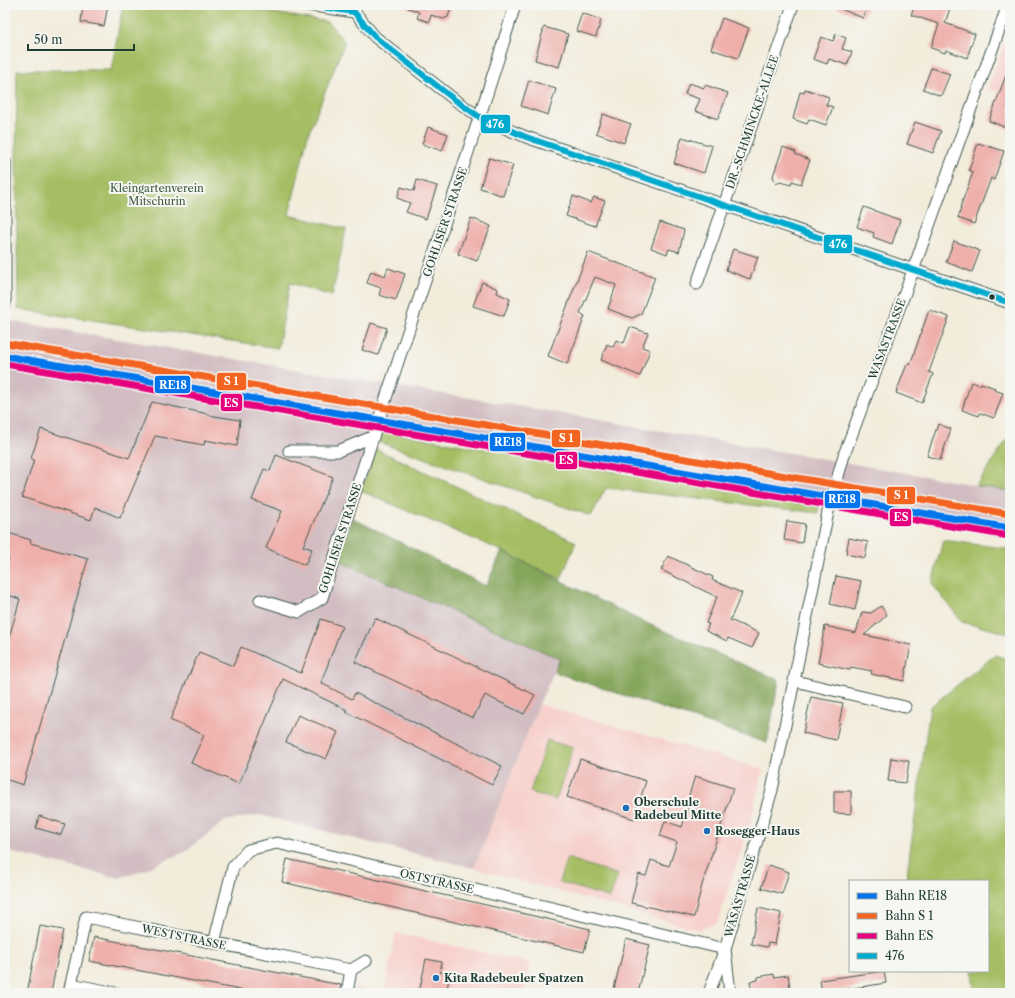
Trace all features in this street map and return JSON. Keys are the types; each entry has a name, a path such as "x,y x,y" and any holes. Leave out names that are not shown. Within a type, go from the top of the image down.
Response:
{"street":[{"path":"308,5 351,9 375,37 399,58 480,118 526,137 1010,303"},
{"name":"GOHLISER STRASSE","path":"260,600 299,612 322,598 372,438 480,118 515,5"},
{"name":"DR.-SCHMINCKE-ALLEE","path":"697,284 793,5"},
{"name":"WASASTRASSE","path":"709,993 725,949 772,790 828,512 844,455 913,271 1008,5"},
{"path":"5,162 5,304"},
{"path":"289,451 338,450 372,438"},
{"path":"795,681 905,707"},
{"name":"OSTSTRASSE","path":"214,943 233,867 248,850 277,843 725,949"},
{"name":"WESTSTRASSE","path":"115,993 70,989 86,917 351,970"},
{"path":"725,949 730,993"},
{"path":"347,993 351,970 366,961"}],"shaded area":[{"path":"1010,25 1010,95 988,89"},
{"path":"5,320 524,407 1010,491 1010,538 846,507 346,421 339,425 382,431 339,561 560,659 539,704 474,868 259,815 225,821 184,852 142,871 119,878 5,851 5,370 17,371 13,365 5,363"},
{"name":"Oberschule Radebeul Mitte","path":"539,704 763,769 750,825 717,923 699,930 474,868"},
{"path":"396,933 530,963 524,993 353,993 355,987 384,992"}],"green space":[{"name":"Kleingartenverein Mitschurin","path":"123,5 227,5 328,22 345,42 308,135 289,215 346,229 332,296 290,283 278,348 18,309 16,163 17,70 111,70"},
{"path":"382,431 819,507 818,513 606,488 591,516 378,442"},
{"path":"1010,435 1010,491 976,486"},
{"path":"376,449 576,542 561,579 502,551 361,491"},
{"path":"352,518 486,586 502,551 639,620 779,680 767,743 554,672 560,659 339,561"},
{"path":"943,540 1010,549 1010,634 962,622 932,584"},
{"path":"995,655 1010,660 1010,993 974,993 972,972 989,972 989,880 906,880 930,707"},
{"path":"547,740 573,748 556,800 530,792"},
{"path":"567,858 618,875 610,898 559,882"}],"building":[{"path":"83,5 108,5 104,26 81,22"},
{"path":"406,5 452,5 448,17 443,19 431,15 429,22 417,18 419,12 406,7"},
{"path":"831,5 868,5 863,18"},
{"path":"915,5 951,5 945,23 975,34 967,58 946,50 945,53 931,48 939,24 911,15"},
{"path":"582,13 601,20 596,37 576,31"},
{"path":"722,18 749,28 738,58 711,49"},
{"path":"544,27 568,34 559,67 535,60"},
{"path":"836,34 846,38 842,49 852,52 847,65 829,59 827,64 813,59 821,37 833,41"},
{"path":"1010,67 1010,129 989,121"},
{"path":"931,68 950,74 941,96 923,89"},
{"path":"529,80 556,89 548,115 521,106"},
{"path":"689,83 704,88 705,85 728,93 718,119 695,111 700,99 685,94"},
{"path":"805,89 829,97 826,105 833,107 826,125 809,119 807,124 793,119 800,92 804,93"},
{"path":"603,114 631,124 624,143 596,133"},
{"path":"915,122 941,131 933,153 907,144"},
{"path":"428,127 448,134 442,151 422,144"},
{"path":"682,137 712,146 704,173 674,163"},
{"path":"978,143 1004,151 994,180 991,178 974,224 958,218 973,172 969,170"},
{"path":"783,147 810,160 801,184 792,181 791,185 780,182 776,184 773,176"},
{"path":"489,158 513,165 503,196 480,188"},
{"path":"417,180 437,186 426,219 406,212 410,203 397,198 401,187 414,191"},
{"path":"573,196 591,203 594,197 605,201 595,226 566,216"},
{"path":"864,207 900,220 892,244 873,237 874,233 857,227"},
{"path":"471,218 491,226 477,261 458,254"},
{"path":"660,222 684,230 679,252 669,249 667,254 651,248"},
{"path":"954,241 980,251 972,272 946,262"},
{"path":"733,249 758,257 750,279 726,270"},
{"path":"588,252 655,277 641,314 632,318 608,309 616,285 595,277 580,313 585,316 567,364 548,356"},
{"path":"388,268 405,274 396,300 379,295 381,288 367,283 371,271 385,276"},
{"path":"482,282 498,289 497,293 510,299 504,316 473,306"},
{"path":"929,310 949,317 929,372 933,374 922,403 896,393 907,364 910,365"},
{"path":"371,323 387,328 378,355 362,350"},
{"path":"630,327 648,333 642,347 650,350 640,376 601,360 607,344 613,347 616,340 624,343"},
{"path":"971,382 980,385 981,383 995,388 994,390 1003,393 994,418 980,413 979,416 962,410"},
{"path":"152,402 208,415 240,420 237,446 205,440 204,445 155,436 120,518 95,507 91,520 22,497 34,460 31,458 41,429 129,458"},
{"path":"938,424 951,429 940,460 927,456"},
{"path":"276,455 333,477 303,546 312,549 305,565 266,548 282,511 252,500 264,469 270,471"},
{"path":"787,521 805,524 802,543 784,540"},
{"path":"5,532 31,540 30,543 88,559 23,785 5,779 5,652 20,599 5,594 5,571 9,558 5,556"},
{"path":"849,538 868,542 865,558 846,554"},
{"path":"668,556 713,577 712,580 742,593 730,620 759,633 752,648 728,638 727,641 706,631 709,624 706,623 717,597 661,570"},
{"path":"836,576 861,581 855,610 830,604"},
{"path":"881,606 887,615 864,635 911,645 904,681 871,674 872,671 851,667 850,670 818,663 825,626 856,633 862,612 871,613"},
{"path":"375,618 535,695 524,714 485,695 473,718 355,662"},
{"path":"321,619 342,626 321,683 352,699 355,693 502,766 492,785 346,712 347,710 283,679 239,784 191,763 204,735 170,720 199,652 233,666 241,647 301,673"},
{"path":"811,697 843,703 836,740 803,733"},
{"path":"298,715 338,732 326,759 286,742"},
{"path":"891,758 909,761 906,783 888,781"},
{"path":"580,759 646,781 634,819 567,797"},
{"path":"695,776 733,788 702,885 694,917 631,903 638,874 646,876 651,860 669,866 677,842 660,836 665,821 682,827 691,800 688,799"},
{"path":"834,791 851,791 851,814 834,813"},
{"path":"39,816 65,824 61,835 36,828"},
{"path":"287,859 590,929 584,952 282,882"},
{"path":"769,865 789,872 782,894 761,888"},
{"path":"758,908 781,913 775,944 768,943 767,947 751,944"},
{"path":"40,926 63,930 51,993 27,993"},
{"path":"94,937 341,985 340,993 256,993 89,961"},
{"path":"626,939 650,945 638,993 613,993"},
{"name":"Kita Radebeuler Spatzen","path":"426,959 442,962 440,972 450,974 446,993 431,990 430,993 419,993"},
{"path":"884,972 886,983 822,993 820,980"},
{"path":"774,974 774,977 788,975 791,993 752,993 750,981 758,980 758,977"}],"rail line":[{"name":"RE18","path":"5,356 1010,528"},
{"name":"ES","path":"5,364 1009,536"}],"transit line":[{"name":"476","path":"308,5 354,12"},
{"name":"476","path":"354,12 375,37 455,100 481,118 526,137 1010,303"},
{"path":"5,343 1009,514"}],"place":[{"name":"Oberschule Radebeul Mitte","path":"626,808"},
{"name":"Rosegger-Haus","path":"707,831"},
{"name":"Kita Radebeuler Spatzen","path":"436,978"}]}
